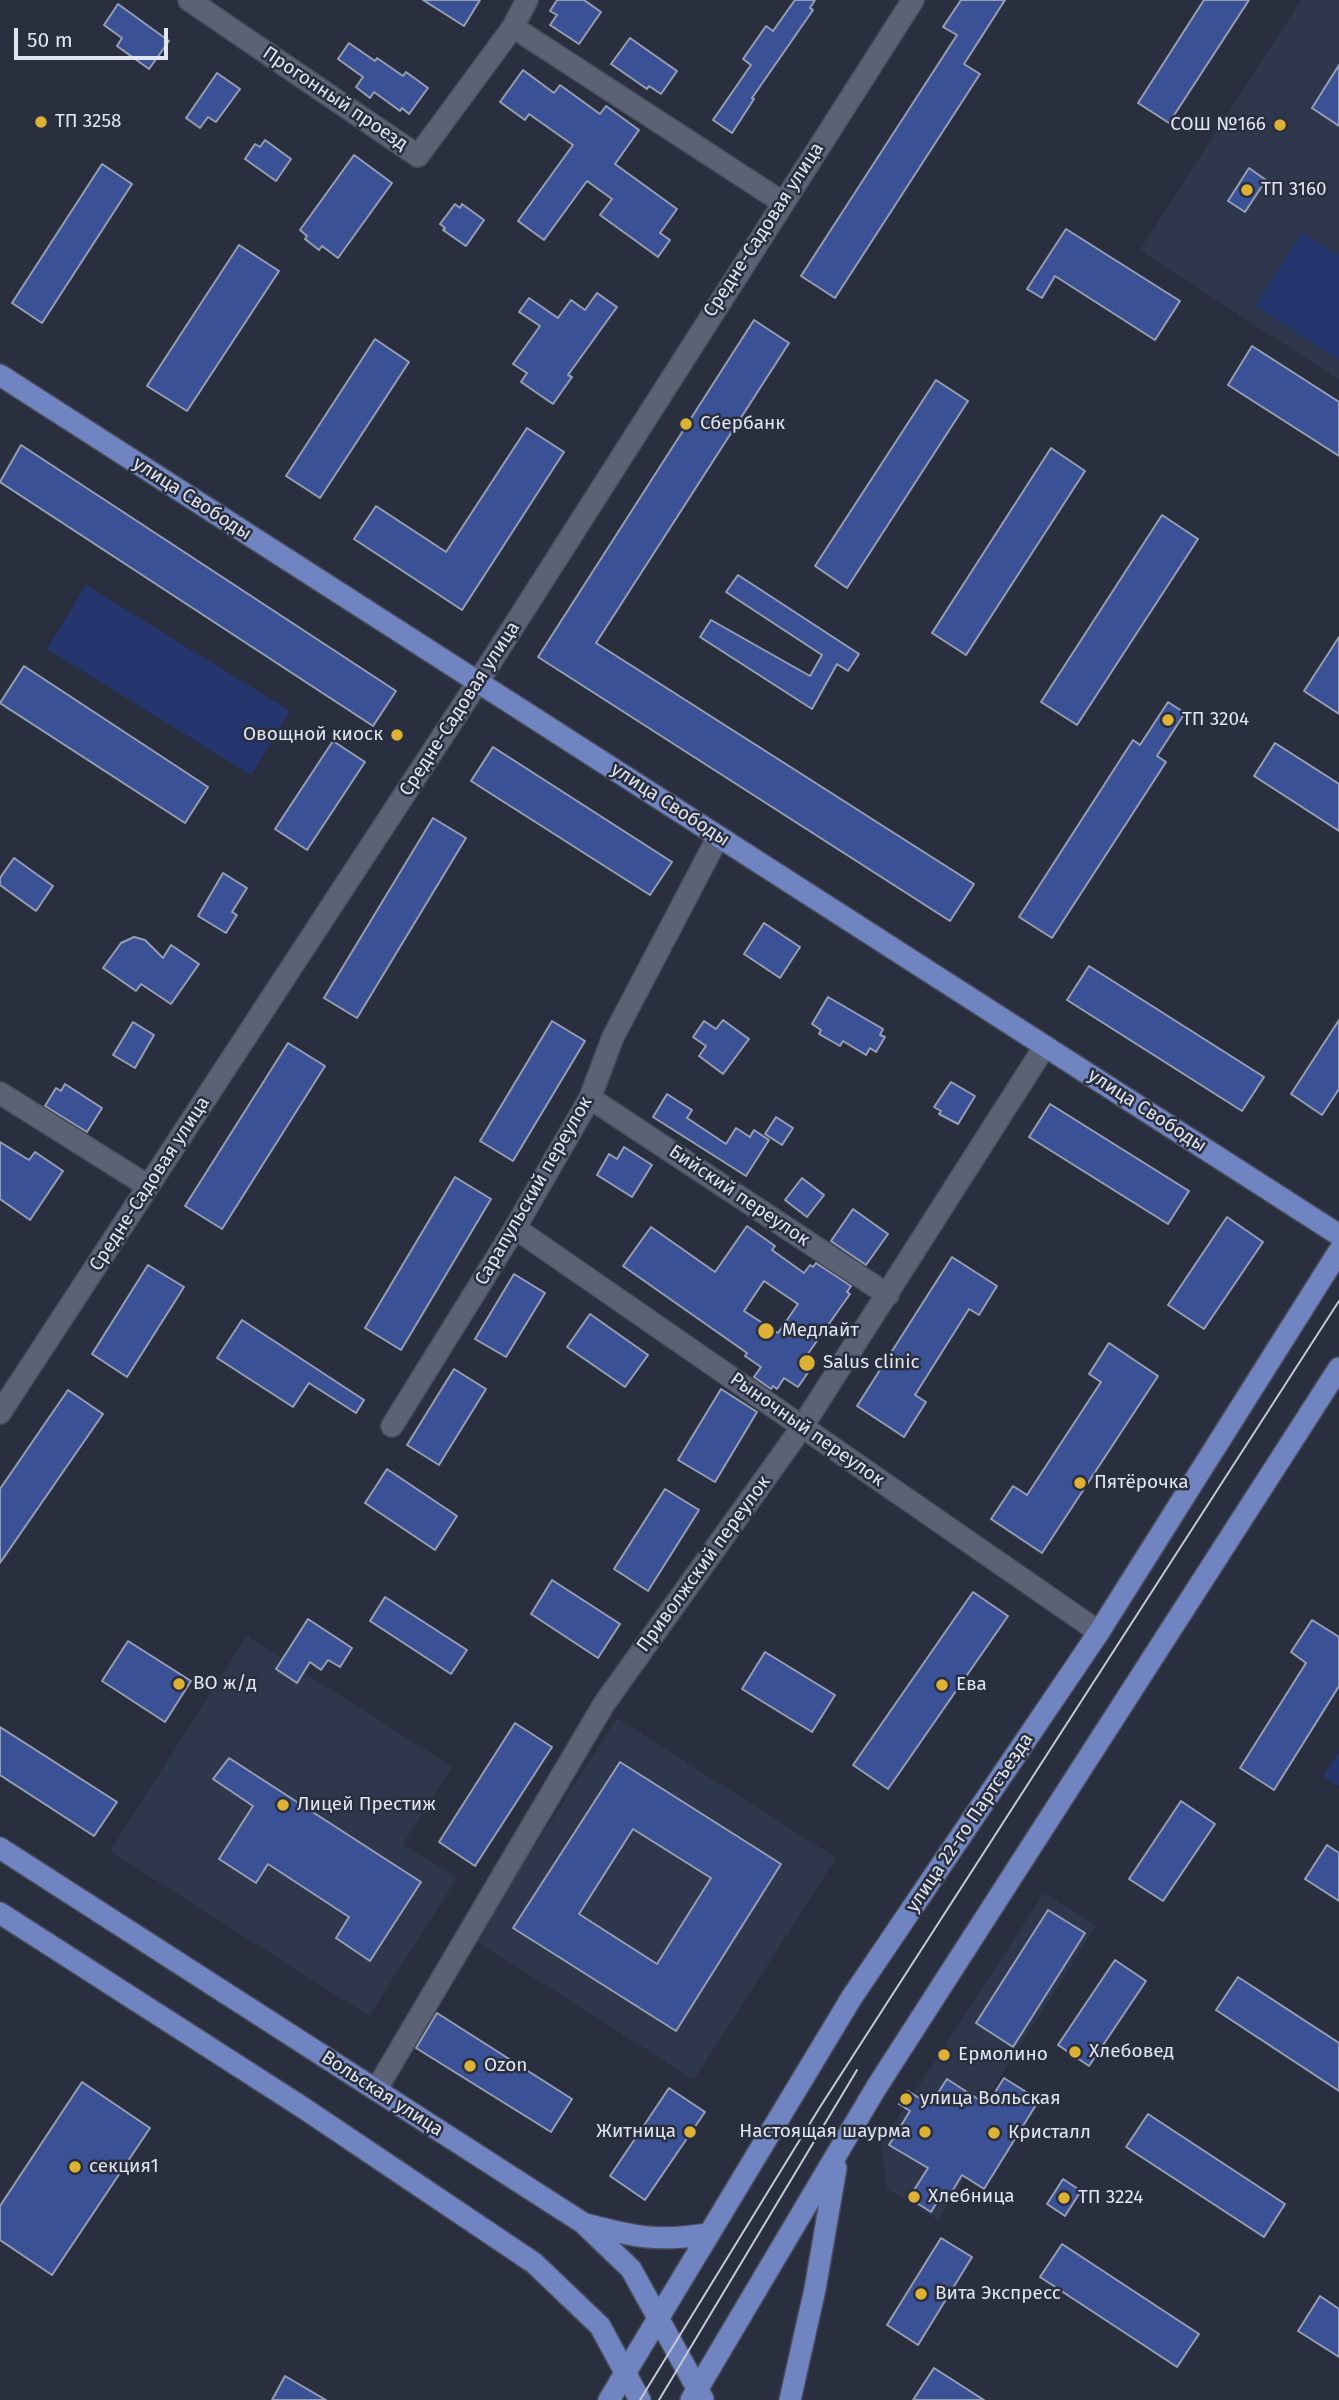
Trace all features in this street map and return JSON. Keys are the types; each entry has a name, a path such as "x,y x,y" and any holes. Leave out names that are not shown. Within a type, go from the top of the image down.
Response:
{"main road":[{"name":"улица Свободы","path":"0,375 1339,1235"},
{"name":"улица 22-го Партсъезда","path":"609,2400 852,1997 1100,1632 1339,1251"},
{"path":"697,2396 876,2088 1339,1368"},
{"name":"Вольская улица","path":"0,1848 583,2223 631,2269 697,2396"},
{"path":"0,1913 302,2107 534,2263 600,2326 640,2400"},
{"path":"790,2400 815,2289 838,2156"},
{"path":"583,2223 645,2239 673,2239 708,2234"}],"street":[{"name":"Прогонный проезд","path":"189,0 418,156 513,27 527,0"},
{"name":"Средне-Садовая улица","path":"0,1413 478,682 913,0"},
{"path":"513,27 782,202"},
{"name":"Сарапульский переулок","path":"392,1426 515,1228 590,1098 613,1037 718,836"},
{"name":"Приволжский переулок","path":"376,2090 604,1704 802,1427 1045,1046"},
{"path":"0,1093 148,1186"},
{"name":"Бийский переулок","path":"590,1098 888,1294"},
{"name":"Рыночный переулок","path":"515,1228 1100,1632"}],"shaded area":[{"name":"СОШ №166","path":"1301,0 1339,0 1339,380 1140,250"},
{"path":"1302,232 1339,256 1339,360 1255,306"},
{"path":"86,585 290,711 251,775 47,649"},
{"name":"Лицей Престиж","path":"247,1636 452,1767 403,1844 457,1878 369,2016 110,1851"},
{"path":"617,1718 836,1858 694,2080 475,1940"},
{"path":"1339,1752 1339,1786 1323,1776"},
{"path":"1044,1893 1096,1926 943,2167 964,2181 938,2220 887,2189 881,2144"}],"building":[{"path":"423,0 480,0 464,26"},
{"path":"557,0 584,0 601,12 579,44 550,25 557,15 550,11"},
{"path":"795,0 815,0 810,8 813,10 752,98 754,99 732,133 713,120 751,65 743,59 766,26 773,31"},
{"path":"961,0 1005,0 964,64 980,74 835,298 801,276 957,35 943,27"},
{"path":"1204,0 1249,0 1169,123 1138,103"},
{"path":"118,4 169,41 149,69 117,46 122,38 104,25"},
{"path":"630,38 677,71 661,94 649,86 647,89 611,64"},
{"path":"349,43 403,76 406,72 428,88 409,114 402,108 400,111 374,92 370,98 356,87 363,77 338,59"},
{"path":"1339,65 1339,126 1312,108"},
{"path":"523,70 554,93 560,85 600,114 606,106 639,130 615,164 677,209 660,233 670,240 658,257 600,215 612,199 587,181 544,240 518,221 573,145 529,114 525,120 500,102"},
{"path":"217,73 240,89 216,122 208,117 200,128 186,118"},
{"path":"265,140 291,159 276,181 245,159 255,144 260,147"},
{"path":"354,155 392,183 338,258 322,246 319,250 305,239 307,236 300,230"},
{"path":"102,164 132,184 42,323 12,303"},
{"name":"ТП 3160","path":"1249,168 1266,180 1245,212 1228,201"},
{"path":"455,204 460,208 462,204 484,220 466,246 443,230 445,228 440,224"},
{"path":"1066,229 1180,301 1155,340 1055,276 1042,298 1027,289"},
{"path":"239,245 279,271 187,411 147,386"},
{"path":"597,293 617,307 568,375 572,377 553,404 521,382 527,373 513,364 540,326 519,312 529,298 558,318 571,300 585,310"},
{"path":"754,320 789,343 596,643 974,884 950,921 538,657"},
{"path":"375,339 409,362 320,498 286,476"},
{"path":"1252,346 1339,402 1339,456 1228,385"},
{"path":"936,380 968,401 847,588 815,566"},
{"path":"527,428 564,452 462,610 354,539 376,506 446,552"},
{"path":"21,445 396,691 373,726 0,482"},
{"path":"1051,448 1085,471 966,655 932,633"},
{"path":"1162,515 1198,539 1077,725 1041,702"},
{"path":"738,575 859,654 848,671 837,664 812,709 700,637 711,620 810,676 822,655 726,592"},
{"path":"1339,637 1339,714 1304,691"},
{"path":"24,666 208,787 185,823 0,703"},
{"path":"1168,702 1185,713 1157,756 1166,762 1052,938 1019,917 1133,740 1140,745"},
{"path":"333,741 365,762 307,850 275,829"},
{"path":"1275,743 1339,784 1339,831 1254,776"},
{"path":"493,747 672,862 650,895 471,781"},
{"path":"433,818 466,838 357,1018 324,998"},
{"path":"14,858 53,886 36,911 0,885 0,878"},
{"path":"223,873 247,888 232,912 237,915 226,933 198,916"},
{"path":"764,923 800,947 780,978 744,954"},
{"path":"134,937 145,940 163,958 171,945 199,964 171,1004 141,984 136,991 103,968 121,943"},
{"path":"1089,966 1264,1077 1242,1111 1067,1000"},
{"path":"828,997 883,1029 880,1035 885,1037 876,1052 870,1048 866,1055 843,1041 840,1046 819,1034 821,1030 812,1024"},
{"path":"723,1020 749,1039 723,1074 699,1056 706,1046 693,1037 704,1021 716,1029"},
{"path":"1339,1020 1339,1089 1322,1115 1291,1094"},
{"path":"552,1021 585,1041 513,1161 480,1141"},
{"path":"133,1022 154,1035 135,1068 113,1055"},
{"path":"288,1043 325,1066 222,1229 185,1206"},
{"path":"951,1082 975,1096 958,1124 939,1114 941,1111 934,1107"},
{"path":"65,1084 102,1108 87,1132 45,1106 56,1088 61,1091"},
{"path":"667,1094 692,1110 687,1118 726,1144 736,1128 750,1137 754,1130 769,1140 746,1176 653,1117"},
{"path":"1050,1104 1189,1191 1168,1224 1029,1137"},
{"path":"776,1117 793,1128 782,1145 765,1134"},
{"path":"0,1142 29,1160 35,1152 63,1171 30,1220 0,1199"},
{"path":"624,1147 652,1165 632,1197 597,1175 609,1154 617,1159"},
{"path":"455,1177 491,1199 401,1350 365,1328"},
{"path":"802,1178 824,1195 807,1217 785,1200"},
{"path":"853,1209 888,1234 866,1265 831,1241"},
{"path":"1227,1217 1263,1242 1204,1329 1168,1305"},
{"path":"747,1226 775,1246 772,1250 804,1273 810,1265 813,1267 816,1263 851,1286 847,1292 850,1294 807,1355 816,1361 798,1387 784,1378 777,1389 773,1386 771,1389 754,1377 761,1367 745,1356 747,1353 623,1266 651,1227 715,1272","holes":["764,1281 798,1304 778,1333 744,1311"]},
{"path":"952,1257 997,1286 979,1315 969,1309 915,1395 926,1402 904,1437 857,1406"},
{"path":"148,1265 184,1287 127,1377 92,1354"},
{"path":"514,1274 545,1293 506,1357 475,1339"},
{"path":"590,1314 648,1355 625,1387 567,1347"},
{"path":"242,1320 364,1400 356,1413 309,1383 293,1407 217,1358"},
{"path":"1109,1343 1158,1376 1042,1553 991,1519 1013,1486 1027,1495 1101,1382 1089,1374"},
{"path":"454,1369 486,1389 439,1465 407,1445"},
{"path":"721,1389 757,1412 715,1482 678,1460"},
{"path":"68,1390 103,1414 0,1563 0,1489"},
{"path":"387,1469 457,1516 435,1550 365,1503"},
{"path":"665,1489 699,1510 648,1591 614,1569"},
{"path":"552,1580 620,1624 598,1658 531,1614"},
{"path":"973,1592 1008,1616 888,1789 853,1765"},
{"path":"385,1597 467,1650 451,1674 370,1621"},
{"path":"308,1619 352,1648 340,1667 328,1660 321,1670 310,1662 297,1683 276,1669"},
{"path":"1312,1620 1339,1637 1339,1686 1274,1790 1240,1768 1306,1663 1291,1652"},
{"path":"128,1641 191,1681 165,1722 102,1681"},
{"path":"765,1652 835,1695 812,1732 742,1689"},
{"path":"515,1723 552,1747 475,1866 439,1842"},
{"path":"0,1727 117,1802 94,1836 0,1775"},
{"path":"229,1758 421,1882 370,1961 336,1938 349,1917 268,1864 256,1883 219,1859 253,1806 213,1779"},
{"path":"620,1762 781,1864 676,2031 513,1928","holes":["633,1829 711,1878 657,1964 579,1914"]},
{"path":"1181,1801 1215,1824 1163,1901 1129,1879"},
{"path":"1327,1845 1339,1853 1339,1901 1305,1879"},
{"path":"1048,1910 1085,1933 1013,2047 976,2023"},
{"path":"1115,1960 1146,1981 1089,2066 1058,2045"},
{"path":"1238,1977 1339,2043 1339,2091 1216,2010"},
{"path":"437,2013 572,2099 551,2132 416,2048"},
{"path":"1004,2078 1039,2100 984,2189 962,2175 950,2195 944,2191 931,2212 909,2198 928,2168 889,2145 910,2111 899,2104 908,2091 930,2105 947,2079 987,2105"},
{"name":"секция1","path":"82,2082 150,2128 52,2275 0,2240 0,2206"},
{"path":"669,2088 705,2112 645,2200 610,2176"},
{"path":"1148,2114 1285,2204 1264,2237 1126,2147"},
{"name":"ТП 3224","path":"1063,2179 1081,2191 1065,2216 1047,2204"},
{"path":"941,2238 972,2257 918,2345 887,2325"},
{"path":"1062,2244 1199,2334 1177,2367 1040,2277"},
{"path":"1320,2296 1339,2309 1339,2357 1298,2331"},
{"path":"934,2368 984,2400 913,2400"},
{"path":"285,2376 326,2400 272,2400"}],"tram line":[{"path":"640,2400 820,2107 1339,1301"},
{"path":"659,2400 857,2070"}],"place":[{"name":"ТП 3258","path":"41,122"},
{"name":"СОШ №166","path":"1280,125"},
{"name":"ТП 3160","path":"1247,190"},
{"name":"Сбербанк","path":"686,424"},
{"name":"ТП 3204","path":"1168,720"},
{"name":"Овощной киоск","path":"397,735"},
{"name":"Медлайт","path":"766,1331"},
{"name":"Salus clinic","path":"807,1363"},
{"name":"Пятёрочка","path":"1080,1483"},
{"name":"ВО ж/д","path":"179,1684"},
{"name":"Ева","path":"942,1685"},
{"name":"Лицей Престиж","path":"283,1805"},
{"name":"Хлебовед","path":"1075,2052"},
{"name":"Ермолино","path":"944,2055"},
{"name":"Ozon","path":"470,2066"},
{"name":"улица Вольская","path":"906,2099"},
{"name":"Житница","path":"690,2132"},
{"name":"Настоящая шаурма","path":"925,2132"},
{"name":"Кристалл","path":"994,2133"},
{"name":"секция1","path":"75,2167"},
{"name":"Хлебница","path":"914,2197"},
{"name":"ТП 3224","path":"1064,2198"},
{"name":"Вита Экспресс","path":"921,2294"}]}
